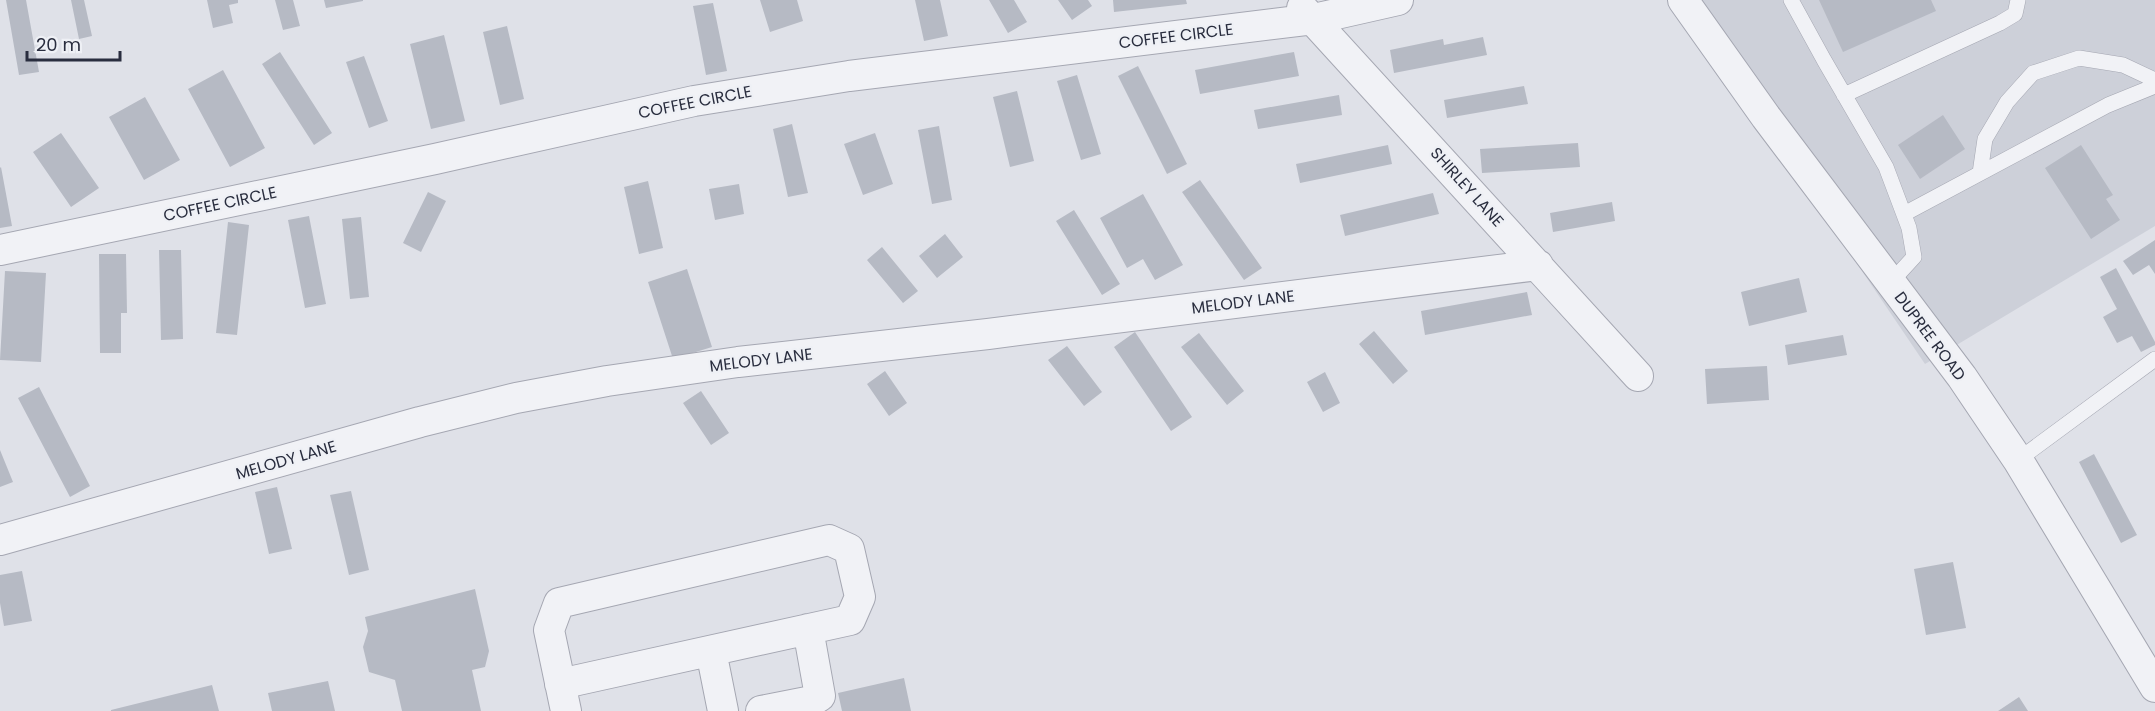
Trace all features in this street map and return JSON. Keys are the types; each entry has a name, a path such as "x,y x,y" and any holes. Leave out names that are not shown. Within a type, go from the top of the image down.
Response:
{"street":[{"name":"COFFEE CIRCLE","path":"0,250 435,159 694,101 1304,9 1398,0"},
{"name":"DUPREE ROAD","path":"1683,0 1766,117 1962,377 2018,460 2155,687"},
{"name":"SHIRLEY LANE","path":"1304,9 1638,376"},
{"name":"MELODY LANE","path":"0,540 420,422 516,398 607,381 738,362 988,334 1538,265"},
{"path":"829,540 849,549 860,597 850,620 808,629 711,651 563,697 549,630 559,603 829,540"},
{"path":"761,711 812,701 820,696 808,629"},
{"path":"711,651 723,711"}],"lane":[{"path":"1791,0 1886,166 1910,228 1914,257 1891,282"},
{"path":"1844,95 2000,23 2015,14 2018,0"},
{"path":"1980,173 1985,139 2007,102 2033,73 2079,58 2123,65 2155,80"},
{"path":"1904,214 2108,105 2155,86"},
{"path":"2018,460 2155,359"}],"shaded area":[{"path":"1690,0 2155,0 2155,226 1925,364 1801,181"}],"building":[{"path":"6,0 26,0 39,72 19,75"},
{"path":"71,0 84,0 92,36 79,39"},
{"path":"207,0 238,0 238,3 229,5 233,23 213,28"},
{"path":"275,0 293,0 300,26 283,30"},
{"path":"324,0 363,0 363,1 326,8"},
{"path":"760,0 797,0 803,21 770,32"},
{"path":"915,0 940,0 948,36 924,41"},
{"path":"989,0 1014,0 1027,22 1008,33"},
{"path":"1058,0 1088,0 1092,6 1072,20"},
{"path":"1113,0 1186,0 1187,4 1114,12"},
{"path":"1819,0 1931,0 1936,11 1843,52"},
{"path":"713,3 727,71 706,75 693,6"},
{"path":"507,26 524,99 500,105 483,32"},
{"path":"444,35 465,121 431,129 410,44"},
{"path":"1483,37 1487,55 1394,73 1390,50 1443,39 1444,45"},
{"path":"280,52 332,133 314,145 262,64"},
{"path":"1294,52 1299,76 1200,94 1195,70"},
{"path":"364,56 388,121 369,128 346,62"},
{"path":"1138,66 1187,164 1167,174 1118,76"},
{"path":"223,70 265,148 230,167 188,89"},
{"path":"1077,75 1101,154 1081,160 1057,81"},
{"path":"1524,86 1528,104 1447,118 1444,100"},
{"path":"1017,91 1034,161 1010,167 993,97"},
{"path":"1339,95 1342,115 1258,129 1254,110"},
{"path":"145,97 180,160 144,180 109,117"},
{"path":"1943,115 1965,149 1920,179 1898,145"},
{"path":"792,124 808,193 788,197 773,129"},
{"path":"939,126 952,200 932,204 918,130"},
{"path":"61,133 99,188 71,207 33,152"},
{"path":"875,133 893,184 863,195 844,144"},
{"path":"1578,143 1580,167 1482,173 1480,149"},
{"path":"1388,145 1392,164 1300,183 1296,164"},
{"path":"2081,145 2113,195 2106,199 2120,220 2091,239 2045,168"},
{"path":"0,168 12,226 0,228"},
{"path":"1200,180 1262,268 1244,280 1182,192"},
{"path":"648,181 663,248 639,254 624,187"},
{"path":"739,184 744,214 715,220 709,189"},
{"path":"428,192 446,201 421,252 403,243"},
{"path":"1433,193 1439,214 1345,236 1340,215"},
{"path":"1143,194 1183,265 1155,280 1143,259 1127,268 1100,218"},
{"path":"1612,202 1615,221 1553,232 1550,213"},
{"path":"1074,210 1120,284 1102,295 1056,221"},
{"path":"309,216 326,304 305,308 288,220"},
{"path":"361,217 369,297 350,299 342,219"},
{"path":"228,222 249,225 237,335 216,333"},
{"path":"945,234 963,257 937,278 919,256"},
{"path":"2155,240 2155,274 2149,265 2133,275 2123,261"},
{"path":"882,247 918,291 903,303 867,260"},
{"path":"159,250 181,250 183,339 161,340"},
{"path":"99,254 126,254 127,313 121,313 121,353 100,353"},
{"path":"2116,268 2155,342 2155,345 2141,352 2132,336 2117,343 2103,317 2117,309 2100,277"},
{"path":"687,269 712,347 673,359 648,282"},
{"path":"5,271 46,273 41,362 0,360"},
{"path":"1799,278 1807,312 1749,326 1741,292"},
{"path":"1527,292 1532,315 1425,335 1421,311"},
{"path":"1374,331 1408,371 1393,384 1359,344"},
{"path":"1135,332 1192,417 1171,431 1114,347"},
{"path":"1199,333 1244,391 1227,405 1181,347"},
{"path":"1843,335 1847,355 1788,365 1785,345"},
{"path":"1067,346 1102,392 1084,406 1048,360"},
{"path":"1767,366 1769,400 1707,404 1705,369"},
{"path":"885,371 907,403 889,416 867,384"},
{"path":"1325,372 1340,403 1323,412 1307,382"},
{"path":"39,387 90,486 70,497 18,398"},
{"path":"701,391 729,433 711,445 683,403"},
{"path":"0,450 13,482 0,487"},
{"path":"2094,454 2137,535 2121,543 2079,462"},
{"path":"277,487 292,549 269,554 255,492"},
{"path":"351,491 369,570 349,575 330,495"},
{"path":"1953,562 1966,628 1926,635 1914,569"},
{"path":"22,571 32,621 4,626 0,603 0,575"},
{"path":"475,589 489,651 485,667 472,670 481,711 402,711 395,680 369,672 363,647 368,631 365,617"},
{"path":"904,678 911,711 842,711 838,693"},
{"path":"328,681 335,711 272,711 268,693"},
{"path":"212,685 219,711 111,711 111,710"},
{"path":"2019,697 2028,711 1998,711"}]}
